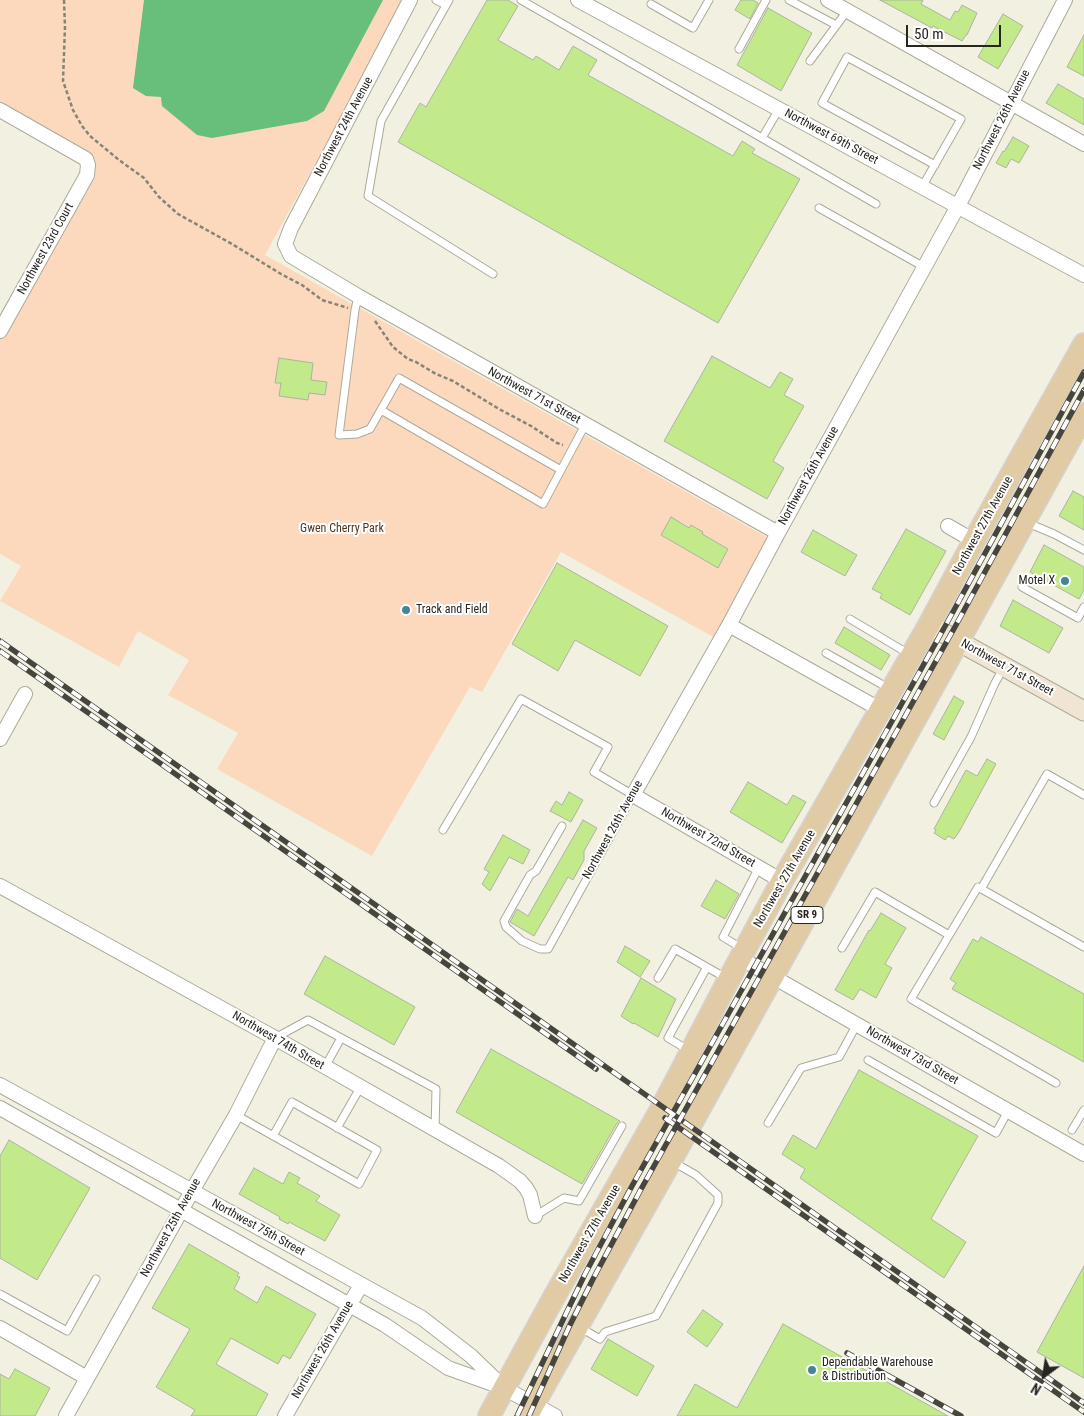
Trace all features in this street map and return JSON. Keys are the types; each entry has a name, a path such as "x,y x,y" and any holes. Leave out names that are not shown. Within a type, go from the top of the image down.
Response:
{"main road":[{"name":"Northwest 27th Avenue","path":"489,1416 554,1297 622,1179 782,882 912,656 1084,344"},
{"name":"SR 9","path":"530,1410 1084,414"}],"street":[{"name":"Northwest 24th Avenue","path":"291,256 285,244 291,228 410,0"},
{"name":"Northwest 69th Street","path":"578,0 1084,274"},
{"path":"828,0 846,7 1084,144"},
{"name":"Northwest 26th Avenue","path":"633,794 729,625 958,206 1065,0"},
{"name":"Northwest 23rd Court","path":"0,110 86,159 88,165 87,175 0,331"},
{"name":"Northwest 71st Street","path":"291,256 356,303 585,425 778,533"},
{"path":"948,526 974,541"},
{"path":"729,625 881,710"},
{"name":"Northwest 71st Street","path":"929,625 1084,711"},
{"path":"0,739 25,694"},
{"name":"Northwest 72nd Street","path":"633,794 782,882"},
{"name":"Northwest 74th Street","path":"0,886 275,1038 324,1068 499,1166 520,1181 530,1195 535,1216"},
{"name":"Northwest 73rd Street","path":"743,954 773,976 1084,1154"},
{"name":"Northwest 25th Avenue","path":"66,1416 236,1115 275,1038"},
{"path":"0,1102 4,1087"},
{"name":"Northwest 75th Street","path":"4,1087 422,1318 470,1356 530,1410 555,1416"},
{"name":"Northwest 75th Street","path":"0,1108 385,1325 448,1368 504,1388"},
{"path":"84,1156 95,1137"},
{"path":"269,1260 280,1240"},
{"name":"Northwest 26th Avenue","path":"285,1416 361,1285"},
{"path":"0,1328 87,1378"}],"lane":[{"path":"436,0 447,3 382,121 368,196 493,274"},
{"path":"521,0 876,204"},
{"path":"651,4 693,28 708,0"},
{"path":"739,49 766,0"},
{"path":"789,0 836,25"},
{"path":"810,61 836,25 846,7"},
{"path":"922,187 935,165 961,119 847,57 822,103 935,165"},
{"path":"762,138 779,109"},
{"path":"819,208 924,267"},
{"path":"356,303 339,435 357,434 370,428 399,378 561,470"},
{"path":"381,410 543,504 585,425"},
{"path":"1025,521 1084,550"},
{"path":"1022,587 1078,618 1084,607"},
{"path":"850,619 912,656"},
{"path":"826,653 892,691"},
{"path":"934,803 971,737 994,683 1004,667"},
{"path":"442,830 521,699 608,748 594,772 633,794"},
{"path":"981,889 1048,774 1084,795"},
{"name":"Northwest 26th Avenue","path":"562,826 536,871 530,875 504,921 506,927 528,945 540,949 548,949 633,794"},
{"path":"743,954 723,937 759,867"},
{"path":"1056,1083 912,999 978,887 1084,947"},
{"path":"842,948 875,892 949,935"},
{"path":"658,978 675,949 729,979"},
{"path":"691,1052 668,1038 707,967"},
{"path":"275,1038 308,1020 436,1089 435,1130"},
{"path":"768,1123 801,1068 839,1056 857,1024"},
{"path":"324,1068 341,1038"},
{"path":"868,1060 996,1133 1008,1111"},
{"path":"337,1128 360,1088"},
{"path":"236,1115 273,1136 359,1184 377,1150 292,1102 273,1136"},
{"path":"1072,1130 1084,1110"},
{"path":"535,1216 564,1198 579,1201 622,1126"},
{"path":"577,1326 600,1339 604,1332 656,1316 718,1203 718,1195 696,1175 670,1161"},
{"path":"0,1294 67,1330 96,1279"}],"path":[{"path":"64,0 63,81 73,110 90,136 144,178 159,197 178,214 302,285 322,300 356,303 364,313 377,323 399,354 453,381 572,450"}],"green space":[{"name":"Gwen Cherry Park","path":"0,0 405,0 265,255 770,539 715,638 561,552 482,692 470,687 372,856 217,769 238,733 168,695 189,660 138,631 119,667 0,601 21,566 0,554 0,317 89,157 0,108"}],"shaded area":[{"path":"144,0 383,0 324,111 307,121 212,138 197,135 162,106 161,97 146,96 133,88"}],"building":[{"path":"487,0 508,0 518,6 498,40 533,60 536,56 559,70 573,46 597,60 588,75 733,156 742,141 755,149 752,153 800,179 718,323 398,142 420,103 426,107"},
{"path":"741,0 753,0 758,3 750,19 735,10"},
{"path":"880,0 923,0 921,4 950,20 955,11 958,12 962,5 977,13 967,35 962,41 933,26 932,28"},
{"path":"768,8 812,33 781,91 737,65"},
{"path":"1003,14 1023,26 998,69 978,57"},
{"path":"1084,35 1084,76 1067,67"},
{"path":"1058,84 1084,99 1084,125 1046,103"},
{"path":"1013,137 1029,146 1019,163 1011,159 1006,168 996,163"},
{"path":"712,356 770,388 780,372 793,379 784,395 804,406 773,461 784,468 767,499 664,441"},
{"path":"279,358 313,363 311,380 327,382 325,395 309,393 308,400 279,396 281,383 275,383"},
{"path":"1073,491 1084,497 1084,530 1059,516"},
{"path":"671,517 689,528 691,525 703,532 702,534 728,549 718,568 661,535"},
{"path":"906,529 946,551 910,615 880,598 882,594 872,589"},
{"path":"813,530 857,555 845,576 801,552"},
{"name":"Motel X","path":"1044,545 1084,567 1084,590 1079,599 1030,572"},
{"path":"557,563 668,626 640,676 575,640 558,671 512,644"},
{"path":"1013,600 1063,628 1049,653 1000,626"},
{"path":"844,627 890,655 881,670 835,643"},
{"path":"954,696 964,702 944,740 933,734"},
{"path":"987,759 996,764 959,832 954,839 948,836 945,840 934,833 936,830 934,829 966,770 977,776"},
{"path":"748,782 787,805 793,795 806,802 782,843 730,812"},
{"path":"569,792 583,800 571,822 550,811 556,801 562,805"},
{"path":"583,820 597,828 584,851 584,860 573,880 568,877 534,936 510,922 517,909 528,916"},
{"path":"503,835 530,850 523,864 509,857 490,891 482,884 489,872 484,869"},
{"path":"716,880 739,894 725,919 701,906"},
{"path":"881,913 906,928 885,964 892,968 876,998 860,989 853,1000 835,990 869,930"},
{"path":"981,937 1084,994 1084,1062 952,989 956,983 950,979 973,939 978,942"},
{"path":"625,946 650,961 640,977 617,962"},
{"path":"325,956 415,1007 394,1045 304,994"},
{"path":"641,978 676,999 658,1037 621,1016"},
{"path":"491,1049 620,1121 617,1123 582,1184 456,1112"},
{"path":"859,1070 978,1136 931,1219 966,1242 944,1278 800,1178 805,1169 782,1154 793,1135 816,1149"},
{"path":"9,1140 90,1188 37,1280 0,1258 0,1156"},
{"path":"254,1168 283,1184 289,1172 300,1178 297,1183 320,1196 316,1201 340,1215 325,1241 289,1222 288,1224 279,1219 280,1217 239,1194"},
{"path":"189,1244 239,1273 237,1276 240,1277 234,1289 257,1303 266,1286 316,1314 290,1359 283,1355 278,1364 231,1338 216,1364 268,1394 256,1416 191,1416 195,1410 156,1387 190,1329 152,1308"},
{"path":"1084,1266 1084,1378 1037,1352"},
{"path":"703,1310 723,1324 707,1347 687,1332"},
{"name":"Dependable Warehouse & Distribution","path":"783,1324 948,1416 677,1416 695,1384 737,1408"},
{"path":"608,1339 654,1366 637,1396 591,1369"},
{"path":"15,1369 50,1388 35,1416 0,1416 0,1374 9,1379"}],"railway":[{"path":"517,1416 585,1274 632,1186 948,621 1084,372"},
{"path":"529,1416 569,1327 640,1191 956,625 1084,390"},
{"path":"0,641 1084,1403"},
{"path":"0,651 596,1069"},
{"path":"665,1118 1084,1412"},
{"path":"847,1353 961,1416"}],"place":[{"name":"Motel X","path":"1065,581"},
{"name":"Track and Field","path":"406,610"},
{"name":"Dependable Warehouse & Distribution","path":"812,1370"}]}
